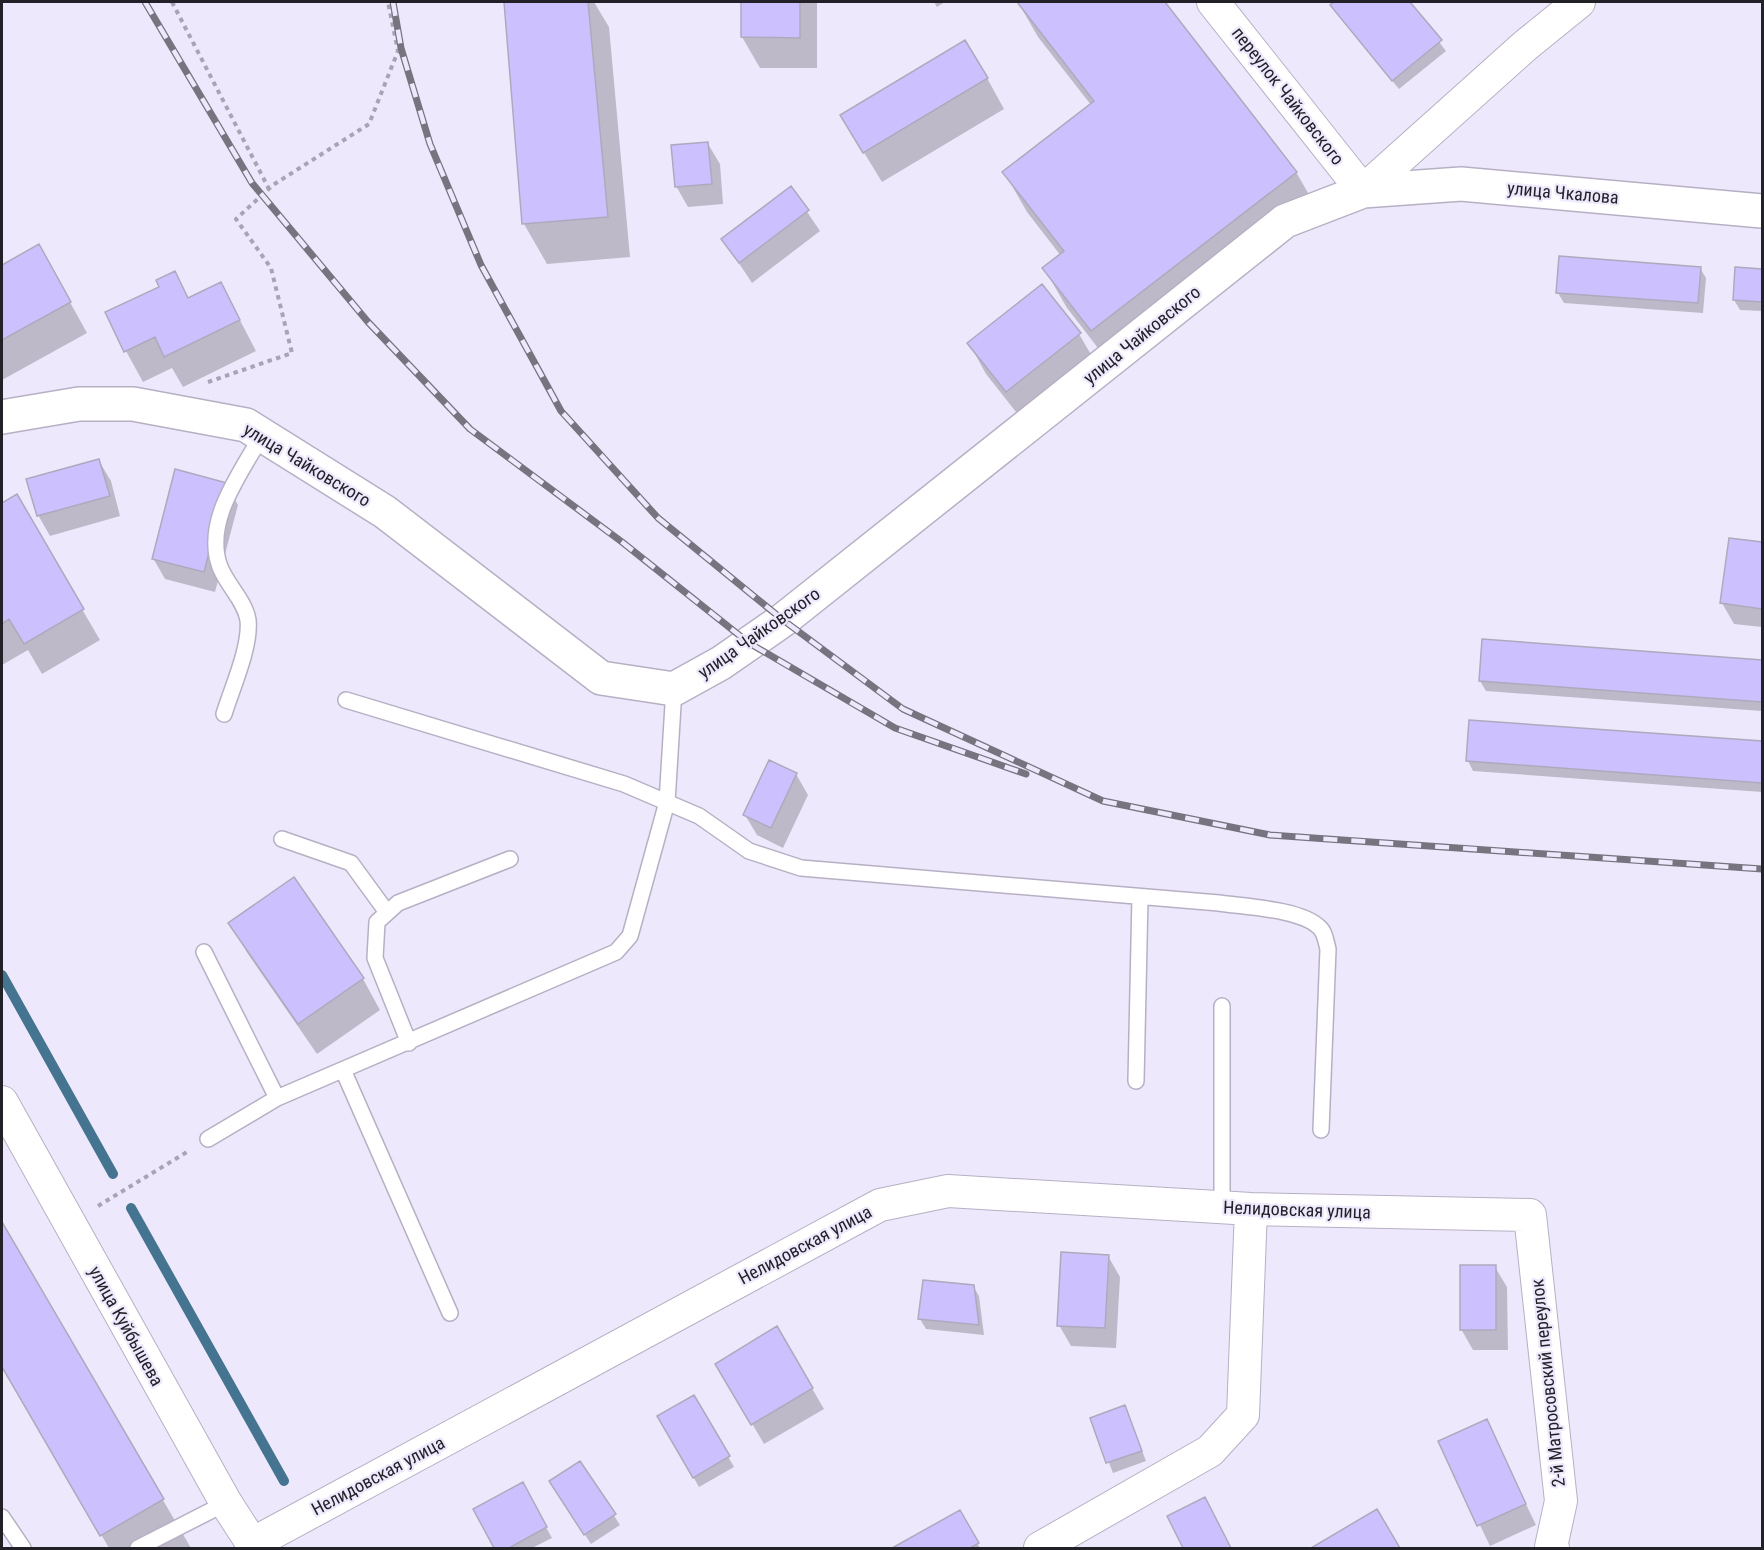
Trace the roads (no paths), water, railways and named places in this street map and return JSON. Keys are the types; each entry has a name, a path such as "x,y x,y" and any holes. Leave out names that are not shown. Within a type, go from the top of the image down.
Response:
{"street":[{"name":"переулок Чайковского","path":"1213,2 1363,191"},
{"path":"1363,191 1526,45 1579,2"},
{"name":"улица Чкалова","path":"1363,191 1461,184 1762,211"},
{"name":"улица Чайковского","path":"2,417 79,404 133,404 246,425 385,512 601,678 674,689 722,663 783,620 1285,221 1363,191"},
{"name":"улица Куйбышева","path":"2,1102 226,1503 253,1546"},
{"name":"Нелидовская улица","path":"253,1546 880,1205 948,1191 1237,1209 1530,1215"},
{"path":"1040,1548 1210,1450 1243,1414 1237,1209"},
{"name":"2-й Матросовский переулок","path":"1530,1215 1561,1501 1551,1548"}],"lane":[{"path":"224,714 248,627 244,609 221,569 216,549 217,537 228,495 262,435"},
{"path":"208,1139 277,1098 616,952 630,936 667,802 674,689"},
{"path":"346,700 624,784 699,816 749,851 801,868 1219,903 1310,920 1322,929 1328,949 1320,1130"},
{"path":"282,839 351,863 386,911"},
{"path":"409,1043 375,958 377,922 386,911 398,903 510,859"},
{"path":"1136,1081 1140,897"},
{"path":"204,952 277,1098"},
{"path":"1222,1006 1237,1209"},
{"path":"343,1070 450,1313"},
{"path":"138,1548 226,1503"},
{"path":"2,1517 23,1548"}],"waterway":[{"path":"2,975 113,1174"},
{"path":"131,1208 284,1481"}],"railway":[{"path":"145,2 252,183 368,322 470,429 622,542 749,643 895,728 1026,774"},
{"path":"393,2 401,48 430,144 481,265 561,411 658,518 783,620 903,709 1103,801 1270,835 1762,869"}]}
